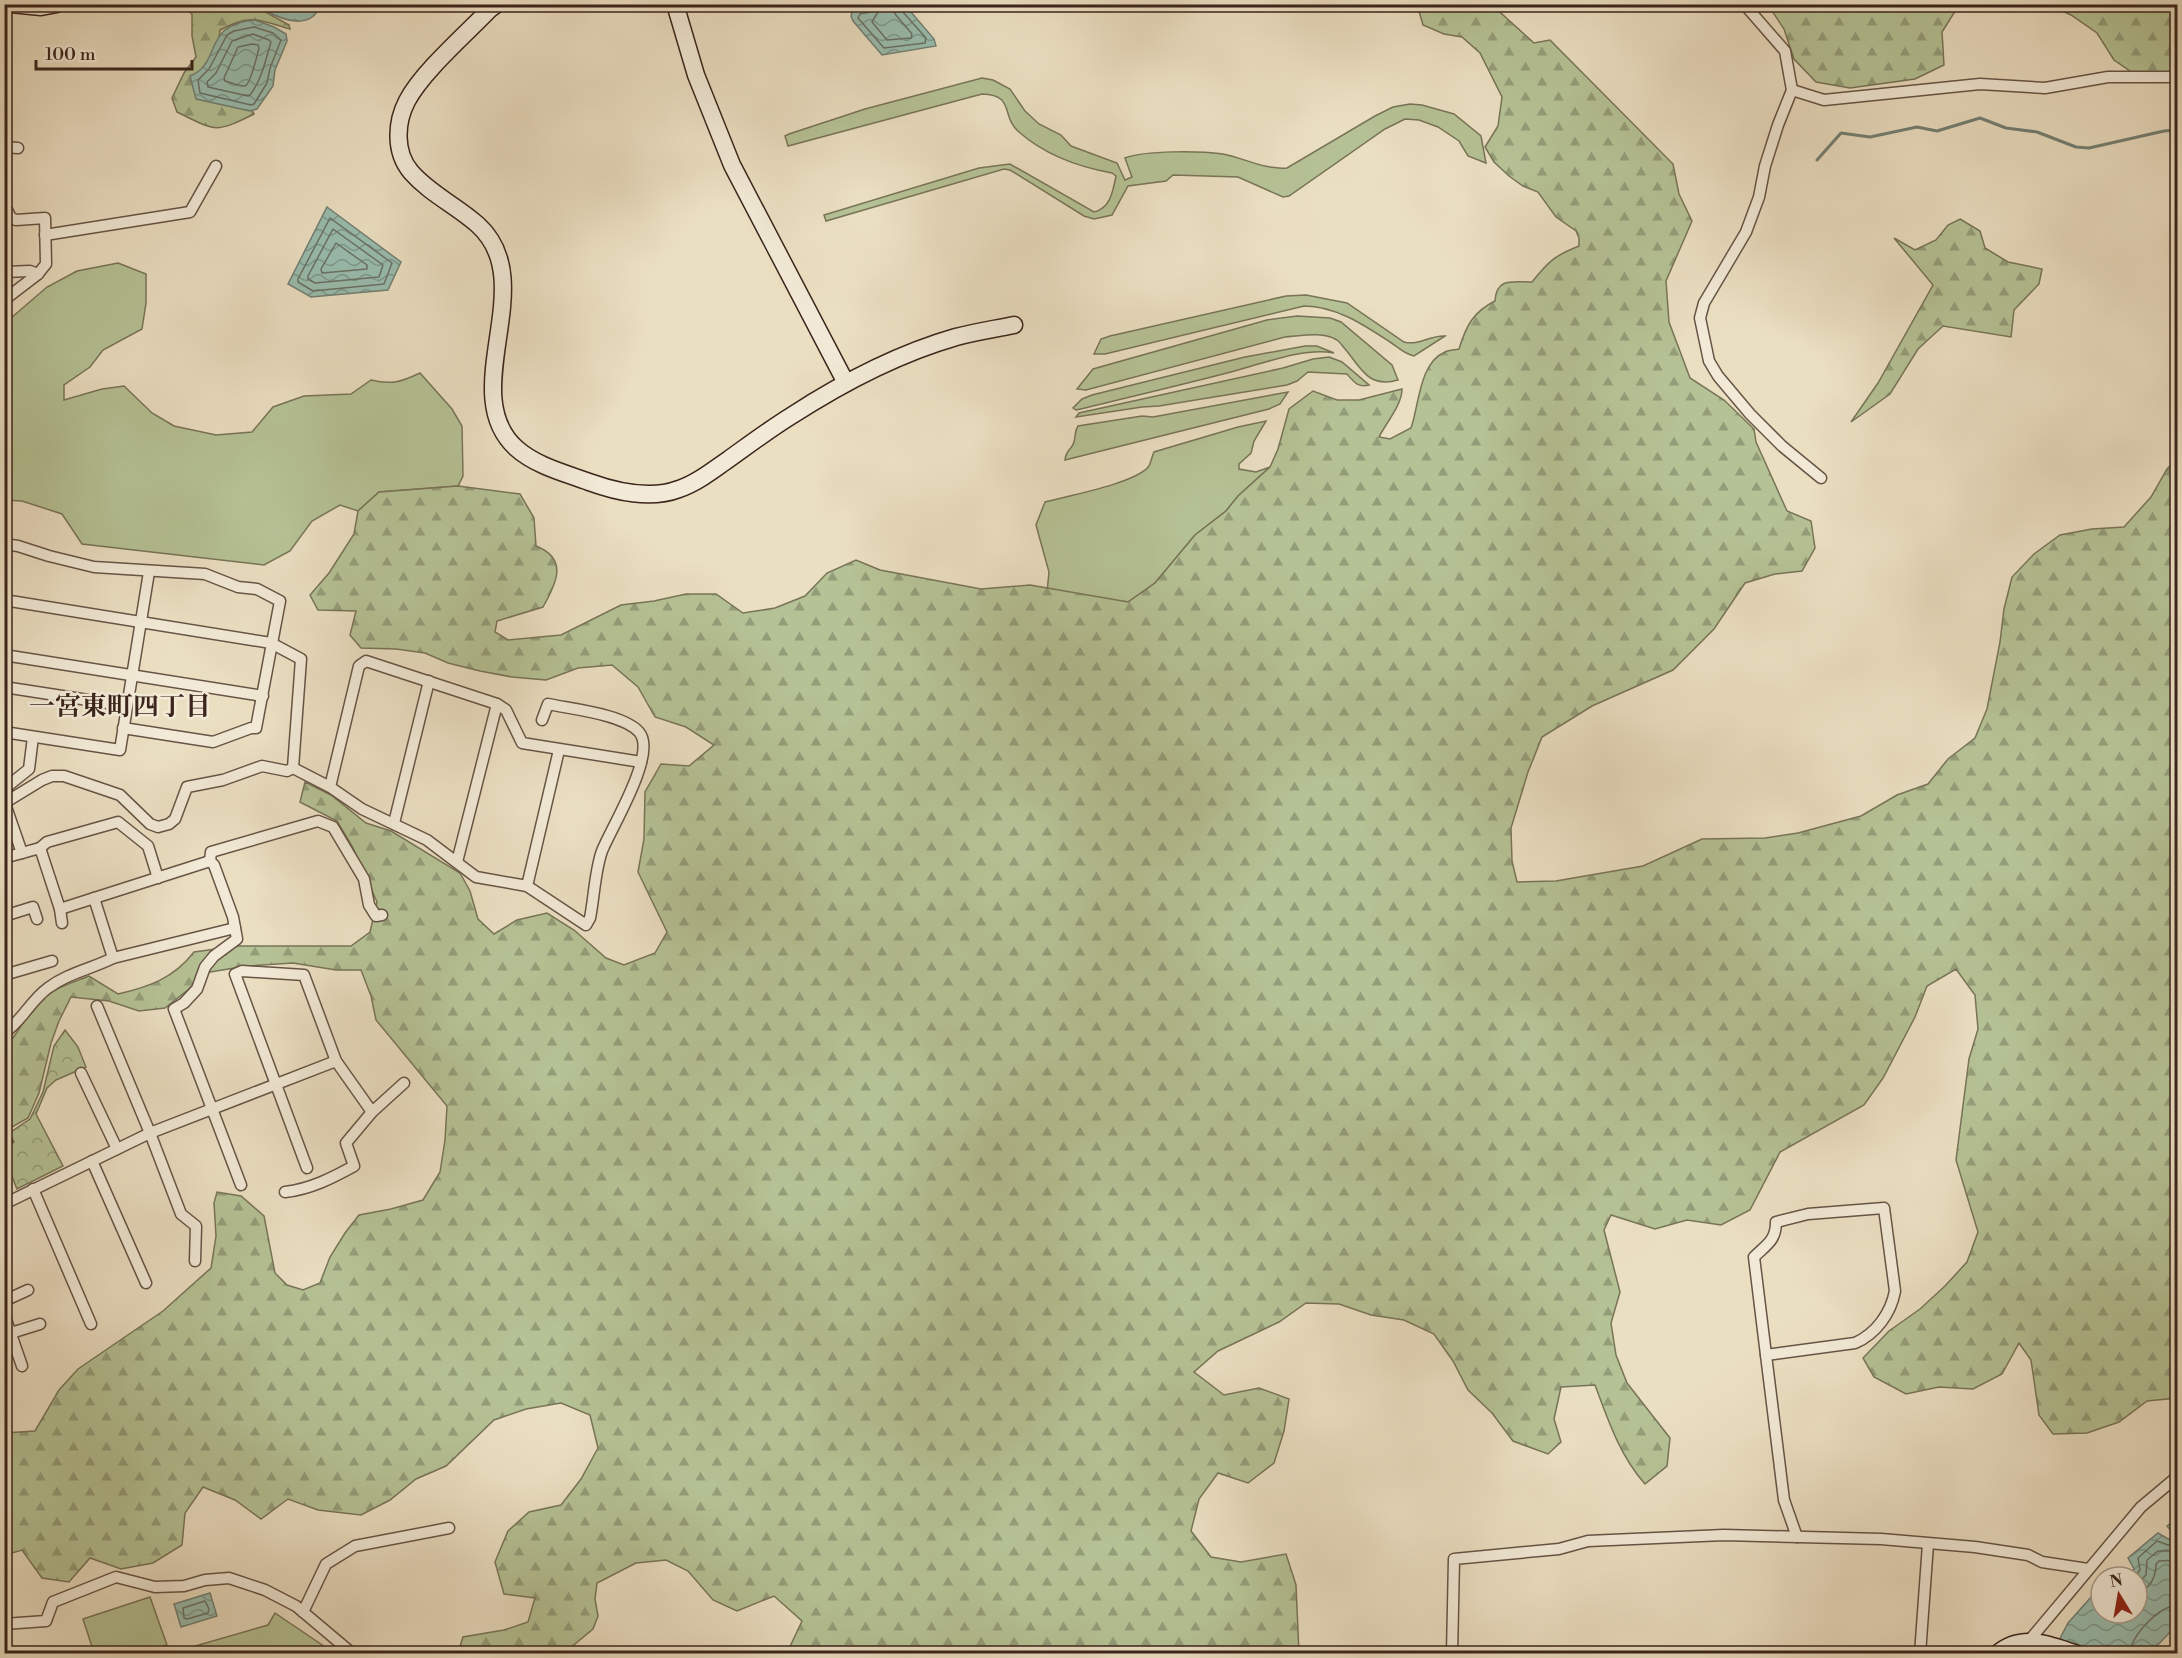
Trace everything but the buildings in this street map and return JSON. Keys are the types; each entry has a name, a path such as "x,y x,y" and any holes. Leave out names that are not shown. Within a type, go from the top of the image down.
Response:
{"street":[{"path":"11,4 40,7 57,4"},
{"path":"497,4 429,72 408,99 400,118 398,136 408,169 424,185 481,228 496,249 502,269 503,290 493,380 496,412 503,432 516,448 535,462 624,492 654,495 679,489 705,476 790,416 846,383 913,352 956,337 1014,325"},
{"path":"675,4 696,75 732,165 846,383"},
{"path":"1744,4 1785,51 1792,90 1778,125 1765,166 1759,197 1746,232 1704,303 1700,318 1709,361 1718,376 1750,414 1782,446 1821,478"},
{"path":"1792,90 1824,100 1980,84 2045,88 2108,77 2178,77"},
{"path":"4,147 18,148"},
{"path":"45,235 190,212 216,166"},
{"path":"4,210 7,210 11,218 16,220 45,218 46,264 38,274 4,300"},
{"path":"4,272 30,271 38,274"},
{"path":"4,544 18,546 72,563 149,572 205,574 238,587 271,595 280,601 256,728 213,742 123,728"},
{"path":"4,732 120,750 149,572"},
{"path":"4,600 271,643 301,658 293,768"},
{"path":"4,655 263,696"},
{"path":"330,787 349,701 359,666 366,661 496,704 506,710 522,743 641,762"},
{"path":"394,823 429,681"},
{"path":"4,687 127,706"},
{"path":"457,862 496,704"},
{"path":"293,768 330,787 362,808 427,840 476,877 527,886 585,925 590,918 602,852 636,782 641,762 642,739 639,731 620,720 548,704 542,720"},
{"path":"4,789 29,769 33,737"},
{"path":"527,886 559,750"},
{"path":"22,853 5,801 52,776 64,776 120,795 150,824 158,827 169,824 175,819 187,787 223,780 262,766 287,771 293,768"},
{"path":"210,861 212,852 318,821 333,827 364,879 369,905 376,916 382,915"},
{"path":"4,858 40,848 47,842 118,822 148,846 158,878"},
{"path":"40,848 60,909 62,923"},
{"path":"60,909 210,861"},
{"path":"210,861 214,865 237,939 214,956 205,967 198,989 174,1009 241,1185"},
{"path":"94,898 113,958"},
{"path":"4,916 33,907 37,919"},
{"path":"4,1033 12,1028 45,990 69,975 113,958 235,928"},
{"path":"4,975 52,962"},
{"path":"308,1168 235,974 242,971 304,975 336,1061 372,1112"},
{"path":"97,1006 181,1214 196,1226 195,1261"},
{"path":"5,1202 150,1133 336,1061"},
{"path":"81,1073 117,1149"},
{"path":"285,1192 325,1182 354,1166 345,1143 372,1112 404,1083"},
{"path":"92,1161 146,1283"},
{"path":"33,1189 91,1324"},
{"path":"1766,1355 1865,1339 1884,1319 1895,1291 1884,1208 1808,1214 1776,1222 1776,1233 1754,1257 1766,1355 1784,1500 1797,1537"},
{"path":"4,1301 28,1290"},
{"path":"4,1314 11,1333 10,1346 22,1366"},
{"path":"11,1333 40,1324"},
{"path":"2018,1653 2035,1641 2088,1569 2141,1507 2178,1476"},
{"path":"303,1612 326,1564 355,1546 449,1528"},
{"path":"1452,1653 1454,1559 1559,1549 1588,1541 1724,1535 1881,1539 1975,1546 2028,1555 2042,1562 2088,1569"},
{"path":"1920,1653 1928,1544"},
{"path":"4,1624 46,1621 53,1602 116,1577 155,1587 184,1586 205,1580 229,1578 265,1590 296,1606 353,1653"},
{"path":"1997,1653 2016,1643 2035,1641 2078,1653"}],"green space":[{"path":"1412,4 1492,5 1534,43 1550,40 1673,164 1679,194 1692,221 1666,281 1669,322 1690,378 1724,400 1754,429 1756,442 1787,511 1811,521 1815,548 1802,571 1775,574 1745,583 1714,629 1673,670 1592,706 1542,737 1528,772 1511,828 1512,861 1517,882 1556,881 1643,866 1702,839 1765,838 1798,833 1861,816 1897,795 1928,784 1948,759 1975,738 1987,709 2004,609 2012,577 2034,554 2060,535 2092,529 2124,527 2151,497 2167,469 2177,459 2177,1398 2147,1401 2119,1422 2087,1433 2053,1434 2039,1415 2031,1360 2019,1343 2002,1374 1973,1389 1939,1387 1906,1394 1874,1377 1863,1358 1889,1331 1920,1309 1945,1286 1967,1262 1978,1232 1956,1160 1969,1059 1978,1029 1975,995 1956,969 1927,986 1915,1017 1883,1078 1864,1105 1780,1152 1750,1210 1721,1225 1687,1220 1655,1229 1611,1215 1604,1230 1620,1292 1611,1323 1616,1355 1627,1383 1670,1438 1667,1466 1645,1484 1628,1462 1595,1385 1561,1387 1554,1419 1561,1442 1548,1454 1513,1441 1492,1413 1468,1390 1453,1361 1434,1334 1404,1320 1371,1315 1339,1304 1306,1303 1279,1322 1218,1351 1194,1372 1224,1395 1259,1388 1289,1399 1284,1431 1274,1463 1248,1483 1218,1473 1199,1499 1191,1531 1211,1557 1241,1562 1286,1554 1296,1585 1299,1653 787,1653 802,1621 774,1596 737,1611 713,1600 688,1571 666,1560 636,1563 597,1583 595,1599 598,1616 593,1629 564,1653 458,1653 463,1637 504,1630 528,1622 535,1598 504,1594 495,1562 508,1531 529,1512 561,1505 581,1479 598,1448 590,1415 561,1403 526,1409 494,1420 446,1466 416,1479 390,1500 361,1515 318,1510 288,1499 261,1519 235,1500 203,1487 185,1513 182,1545 153,1563 121,1569 90,1558 69,1582 42,1578 22,1550 5,1555 5,1433 35,1431 59,1390 78,1369 163,1311 211,1268 216,1236 214,1203 217,1192 241,1196 264,1216 275,1273 287,1285 303,1290 320,1283 330,1257 359,1215 423,1200 440,1172 445,1140 447,1106 376,1020 371,996 361,970 336,970 293,963 247,966 204,973 189,989 165,1008 139,1011 109,1001 71,997 51,1043 39,1093 28,1118 5,1131 5,1047 43,997 89,976 118,994 140,988 178,969 194,952 238,946 351,946 370,932 377,902 352,846 337,821 300,802 305,782 331,795 366,823 391,831 460,873 470,891 478,919 494,934 517,920 547,913 574,930 606,958 624,965 655,953 667,932 638,872 644,839 645,792 661,764 689,766 714,745 686,727 655,717 638,687 612,665 578,668 546,680 480,671 448,663 425,653 361,648 350,635 356,611 318,610 310,595 329,573 354,534 358,511 379,492 458,486 520,494 534,518 536,546 553,558 557,573 552,590 543,607 497,621 495,632 508,640 561,635 621,605 686,594 716,594 743,613 775,608 805,596 827,573 856,560 880,570 981,589 1030,585 1128,602 1155,583 1195,535 1226,511 1238,496 1270,467 1278,449 1289,409 1313,391 1337,400 1359,400 1402,389 1397,408 1379,437 1390,439 1411,428 1421,386 1430,365 1445,352 1459,349 1471,320 1487,305 1495,301 1496,293 1502,284 1532,282 1552,260 1579,246 1576,231 1556,217 1538,192 1523,186 1509,176 1494,162 1485,147 1498,126 1502,97 1480,53 1462,37 1444,34 1423,25 1419,11"},
{"path":"181,5 261,5 262,10 289,25 290,29 262,21 247,20 220,30 218,47 254,114 231,125 215,128 177,112 172,98 184,73 196,57 192,36 192,14"},
{"path":"1768,5 1959,5 1942,32 1944,65 1915,79 1850,88 1816,82 1794,59 1784,29"},
{"path":"2049,5 2177,5 2177,80 2133,73 2114,60 2097,33 2071,15"},
{"path":"982,78 993,80 1010,89 1025,111 1039,124 1061,135 1071,146 1117,163 1125,180 1132,177 1125,158 1159,152 1223,154 1263,166 1287,168 1375,116 1393,107 1410,104 1454,114 1481,136 1486,163 1468,156 1459,141 1438,127 1419,120 1405,119 1385,129 1289,196 1283,197 1238,177 1173,175 1166,181 1128,186 1112,215 1094,219 1084,216 1010,170 1004,169 826,221 824,215 979,168 1010,164 1094,212 1104,207 1110,198 1116,176 1075,163 1029,140 1013,126 1004,102 993,95 982,94 788,146 785,136 789,134 865,109"},
{"path":"1960,219 1980,231 1985,248 2008,262 2042,269 2039,284 2014,310 2011,337 1943,326 1918,349 1890,394 1851,422 1878,383 1933,285 1894,238 1915,250 1936,240 1948,225"},
{"path":"118,263 146,274 146,303 142,329 103,350 90,367 64,385 64,400 102,389 124,386 152,413 174,426 216,435 252,432 273,407 304,396 351,394 371,380 396,382 420,373 452,409 462,426 463,476 458,486 379,492 358,511 340,505 312,521 290,551 264,565 82,544 62,514 22,501 5,500 4,324 47,287 77,271"},
{"path":"1306,295 1347,303 1404,342 1415,343 1445,336 1414,356 1404,352 1370,329 1338,313 1304,306 1105,354 1094,354 1101,339 1110,336 1286,296"},
{"path":"1297,316 1330,318 1341,322 1392,365 1398,380 1380,382 1367,376 1337,340 1331,337 1311,335 1285,337 1086,390 1077,389 1093,369 1267,320"},
{"path":"1305,346 1317,346 1334,353 1308,352 1076,410 1073,408 1082,399 1092,395 1245,357"},
{"path":"1329,357 1342,362 1369,385 1359,385 1347,374 1308,372 1297,381 1287,385 1076,417 1079,413"},
{"path":"1288,392 1280,404 1269,409 1065,460 1075,440 1078,426 1142,416 1153,417"},
{"path":"1266,421 1254,441 1251,453 1239,464 1239,469 1256,472 1270,467 1238,496 1226,511 1195,535 1155,583 1128,602 1047,592 1049,572 1036,525 1045,502 1131,478 1149,466 1154,452"},
{"path":"65,1030 78,1047 86,1067 56,1080 47,1088 36,1114 63,1166 17,1189 5,1159 5,1148 14,1142 8,1134 30,1119 43,1092 54,1046"},
{"path":"150,1597 167,1645 140,1653 94,1653 83,1619"},
{"path":"275,1613 334,1653 171,1653 268,1625"}],"water":[{"path":"262,5 278,5 292,10 311,5 322,6 312,17 294,21 274,15 263,9"},
{"path":"905,5 934,39 936,46 882,55 851,16 853,9"},
{"path":"255,20 286,34 287,41 275,70 273,86 257,109 250,111 196,99 190,76 200,70 206,62 219,36 238,23"},
{"path":"327,207 401,262 388,290 311,297 288,284"},
{"path":"2177,1518 2177,1625 2150,1653 2052,1654 2068,1623 2089,1599 2089,1625 2149,1625 2149,1565 2132,1565 2128,1558 2158,1533 2168,1539 2174,1538 2175,1535 2167,1526"},
{"path":"210,1593 217,1616 181,1627 174,1604"}],"waterway":[{"path":"1817,160 1841,133 1870,137 1917,127 1937,131 1980,118 2006,128 2037,132 2076,147 2089,148 2178,130"}],"district":[{"name":"一宮東町四丁目","path":"120,707"}]}
